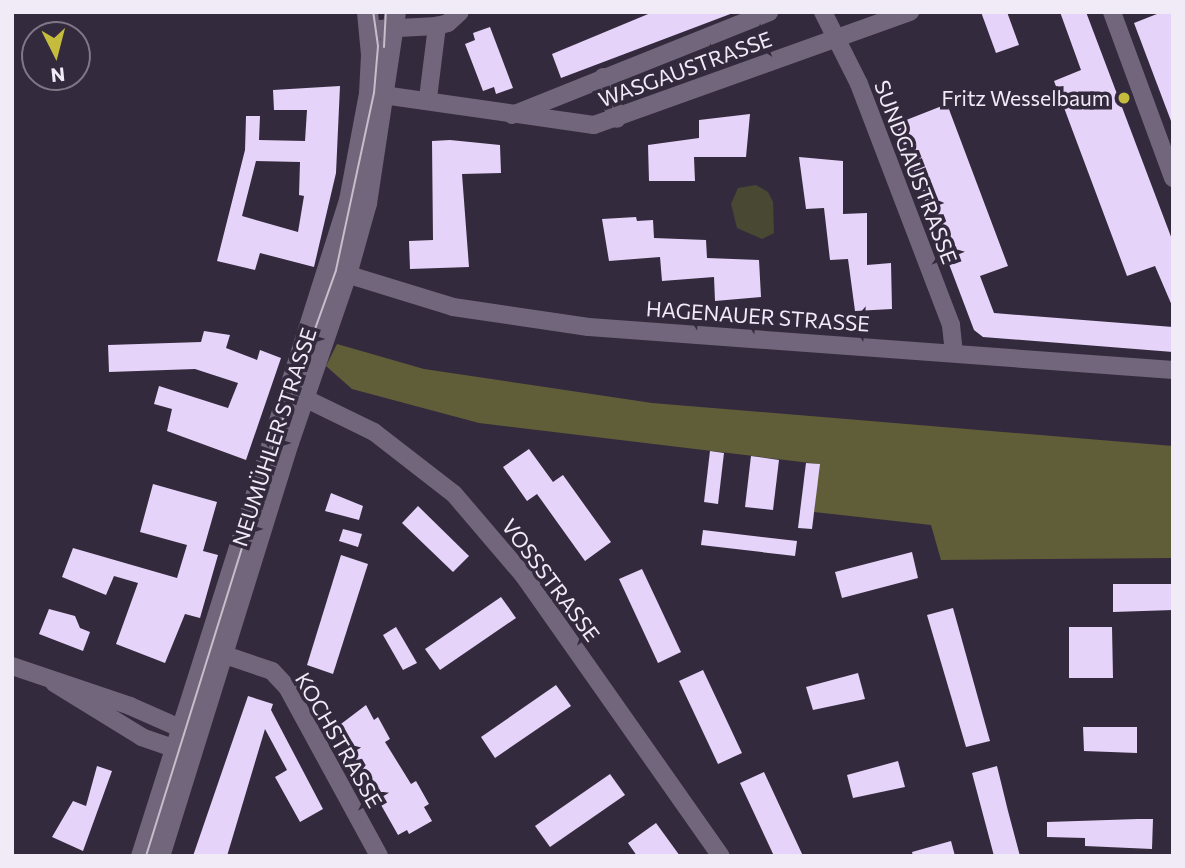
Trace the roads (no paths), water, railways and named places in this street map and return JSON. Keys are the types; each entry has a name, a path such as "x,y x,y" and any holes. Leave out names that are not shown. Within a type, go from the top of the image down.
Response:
{"main road":[{"name":"NEUMÜHLER STRASSE","path":"141,856 215,651 296,394 377,94 394,20"},
{"name":"NEUMÜHLER STRASSE","path":"296,394 346,274 366,203 377,94 368,21"},
{"name":"NEUMÜHLER STRASSE","path":"159,856 184,741"}],"street":[{"path":"368,21 394,20 437,26 448,23 460,12"},
{"name":"WASGAUSTRASSE","path":"510,116 769,12"},
{"name":"SUNDGAUSTRASSE","path":"823,12 859,84 951,325 954,353"},
{"name":"WASGAUSTRASSE","path":"377,94 428,98 510,116 594,125 910,12"},
{"path":"1112,12 1173,178"},
{"path":"428,98 437,26"},
{"path":"603,77 617,119"},
{"name":"HAGENAUER STRASSE","path":"346,274 453,307 589,327 1173,370"},
{"name":"VOSSSTRASSE","path":"296,394 374,432 454,494 524,576 721,856"},
{"name":"KOCHSTRASSE","path":"215,651 272,671 287,687 379,856"},
{"path":"12,666 54,683 121,727 184,741"}],"tram line":[{"path":"146,856 276,438 336,270 374,93 378,46 373,12"},
{"path":"384,47 386,12"}],"place":[{"name":"Fritz Wesselbaum","path":"1124,98"}]}
